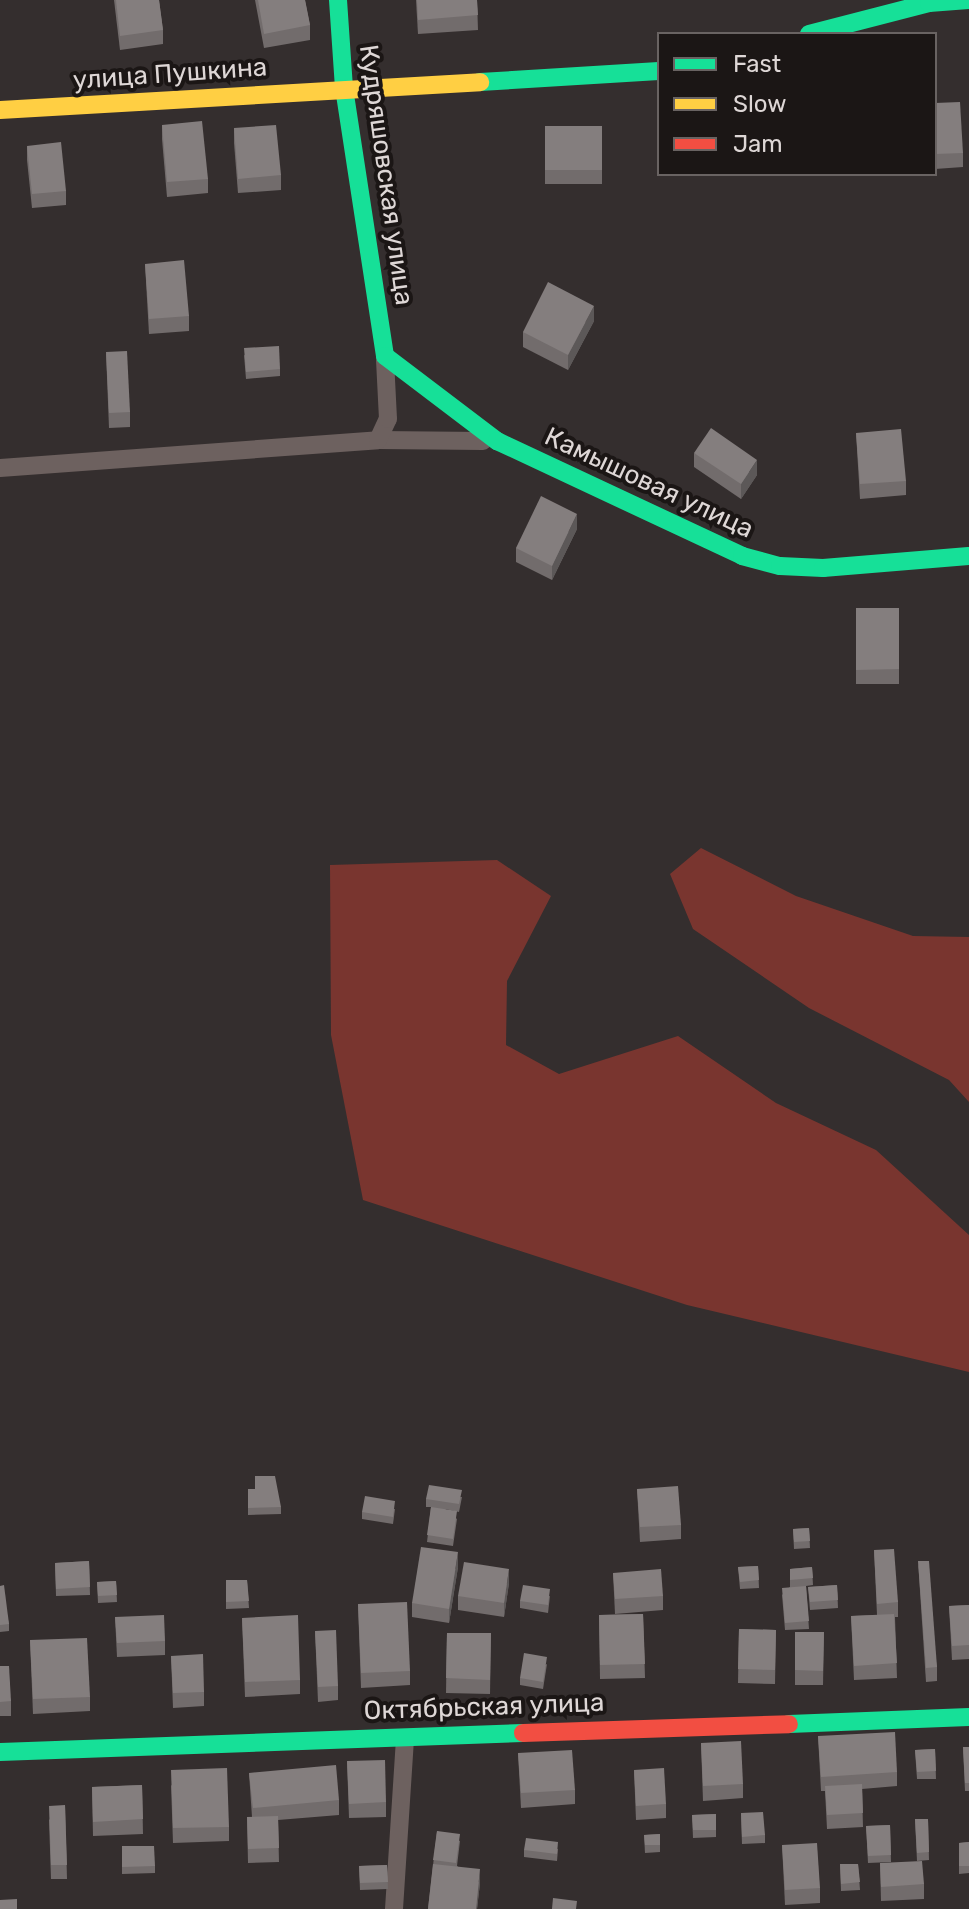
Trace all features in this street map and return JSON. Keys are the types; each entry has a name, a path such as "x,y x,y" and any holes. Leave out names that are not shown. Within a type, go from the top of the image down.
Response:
{"street":[{"name":"Кудряшовская улица","path":"338,0 344,88 385,356"},
{"path":"817,32 929,3 969,0"},
{"name":"улица Пушкина","path":"0,110 657,71"},
{"name":"Камышовая улица","path":"385,356 497,441 742,556 780,566 823,568 969,556"},
{"name":"Октябрьская улица","path":"0,1752 969,1717"}],"lane":[{"path":"378,440 388,419 385,356"},
{"path":"0,468 378,440 497,441"},
{"path":"394,1909 405,1735"}],"shaded area":[{"path":"701,848 796,896 913,936 969,937 969,1102 949,1080 809,1008 693,929 670,874"},
{"path":"497,860 551,896 507,981 506,1045 559,1074 678,1036 776,1103 876,1150 969,1235 969,1372 687,1305 363,1200 331,1035 330,865"}],"building":[{"path":"116,0 159,0 163,30 120,36"},
{"path":"258,0 305,0 310,25 264,34"},
{"path":"417,0 477,0 478,15 418,20"},
{"path":"960,102 963,153 937,154 937,103"},
{"path":"202,121 208,179 167,182 162,125"},
{"path":"276,125 281,175 238,179 234,128"},
{"path":"545,126 602,126 602,170 545,170"},
{"path":"61,142 66,191 32,194 27,146"},
{"path":"184,260 189,316 149,319 145,264"},
{"path":"548,282 594,306 568,355 523,332"},
{"path":"279,346 280,369 246,372 244,348"},
{"path":"127,351 130,412 109,413 106,352"},
{"path":"711,428 757,460 741,484 694,453"},
{"path":"901,429 906,481 860,484 856,433"},
{"path":"541,496 577,514 552,566 516,548"},
{"path":"856,608 899,608 899,669 856,670"},
{"path":"255,1476 275,1476 281,1507 248,1508 248,1489 255,1489"},
{"path":"429,1485 462,1490 459,1504 426,1499"},
{"path":"678,1486 681,1525 640,1527 637,1489"},
{"path":"365,1496 395,1501 393,1517 362,1512"},
{"path":"431,1507 457,1511 453,1539 427,1535"},
{"path":"809,1528 810,1541 794,1542 793,1529"},
{"path":"421,1547 458,1552 449,1609 412,1603"},
{"path":"894,1549 898,1602 877,1604 874,1550"},
{"path":"89,1561 90,1587 56,1589 55,1563"},
{"path":"918,1561 929,1561 937,1667 926,1668"},
{"path":"464,1562 509,1569 504,1603 458,1596"},
{"path":"758,1566 759,1580 740,1582 738,1567"},
{"path":"812,1567 813,1578 790,1580 790,1569"},
{"path":"661,1569 663,1596 615,1599 613,1573"},
{"path":"226,1580 247,1580 249,1601 226,1602"},
{"path":"116,1581 117,1595 98,1596 97,1582"},
{"path":"4,1585 9,1624 0,1625 0,1586"},
{"path":"523,1585 550,1589 548,1605 520,1601"},
{"path":"837,1585 838,1600 810,1602 808,1587"},
{"path":"806,1586 809,1621 785,1623 782,1588"},
{"path":"407,1602 410,1671 361,1673 358,1604"},
{"path":"969,1605 969,1645 952,1646 949,1606"},
{"path":"643,1614 645,1664 600,1665 599,1615"},
{"path":"894,1614 897,1663 854,1666 851,1616"},
{"path":"164,1615 165,1641 117,1643 115,1617"},
{"path":"298,1615 300,1680 245,1682 242,1618"},
{"path":"739,1629 776,1630 775,1670 738,1669"},
{"path":"336,1630 338,1686 318,1687 315,1631"},
{"path":"795,1632 824,1632 823,1671 795,1670"},
{"path":"447,1633 491,1633 490,1680 446,1678"},
{"path":"87,1638 90,1697 33,1699 30,1640"},
{"path":"524,1653 547,1657 543,1682 520,1678"},
{"path":"203,1654 204,1692 173,1693 171,1656"},
{"path":"0,1666 9,1666 11,1701 0,1702"},
{"path":"895,1732 897,1772 821,1777 818,1736"},
{"path":"741,1741 743,1784 703,1786 701,1743"},
{"path":"963,1747 969,1747 969,1783 965,1783"},
{"path":"935,1749 936,1771 917,1772 915,1750"},
{"path":"572,1750 575,1790 521,1793 518,1753"},
{"path":"385,1760 386,1802 349,1804 347,1761"},
{"path":"336,1765 339,1800 253,1808 249,1773"},
{"path":"227,1768 229,1827 173,1828 171,1770"},
{"path":"664,1768 666,1804 636,1806 634,1770"},
{"path":"862,1784 863,1813 827,1815 825,1786"},
{"path":"142,1785 143,1819 93,1822 92,1787"},
{"path":"65,1805 67,1865 51,1865 49,1806"},
{"path":"763,1812 765,1835 742,1837 741,1813"},
{"path":"716,1814 716,1830 693,1830 692,1815"},
{"path":"278,1816 279,1848 248,1849 247,1817"},
{"path":"915,1819 928,1819 929,1852 917,1853"},
{"path":"890,1825 891,1855 868,1856 866,1826"},
{"path":"437,1831 460,1834 456,1863 433,1860"},
{"path":"660,1834 660,1845 645,1845 644,1835"},
{"path":"526,1838 558,1842 557,1854 524,1850"},
{"path":"969,1842 969,1866 959,1866 959,1843"},
{"path":"817,1843 820,1888 785,1890 782,1845"},
{"path":"122,1846 154,1846 155,1866 122,1867"},
{"path":"922,1861 924,1884 881,1887 880,1863"},
{"path":"433,1864 480,1869 476,1909 428,1909"},
{"path":"840,1864 858,1864 860,1882 841,1884"},
{"path":"387,1865 388,1882 360,1883 359,1866"},
{"path":"553,1898 577,1901 576,1909 552,1909"},
{"path":"17,1899 17,1909 0,1909 0,1900"}],"traffic: fast":[{"path":"338,0 344,88 385,356 497,441 742,556 780,566 823,568 969,556"},
{"path":"817,32 929,3 969,0"},
{"path":"480,82 657,71"},
{"path":"789,1724 969,1717"},
{"path":"0,1752 523,1733"}],"traffic: slow":[{"path":"0,110 480,82"}],"traffic: jam":[{"path":"523,1733 789,1724"}]}
